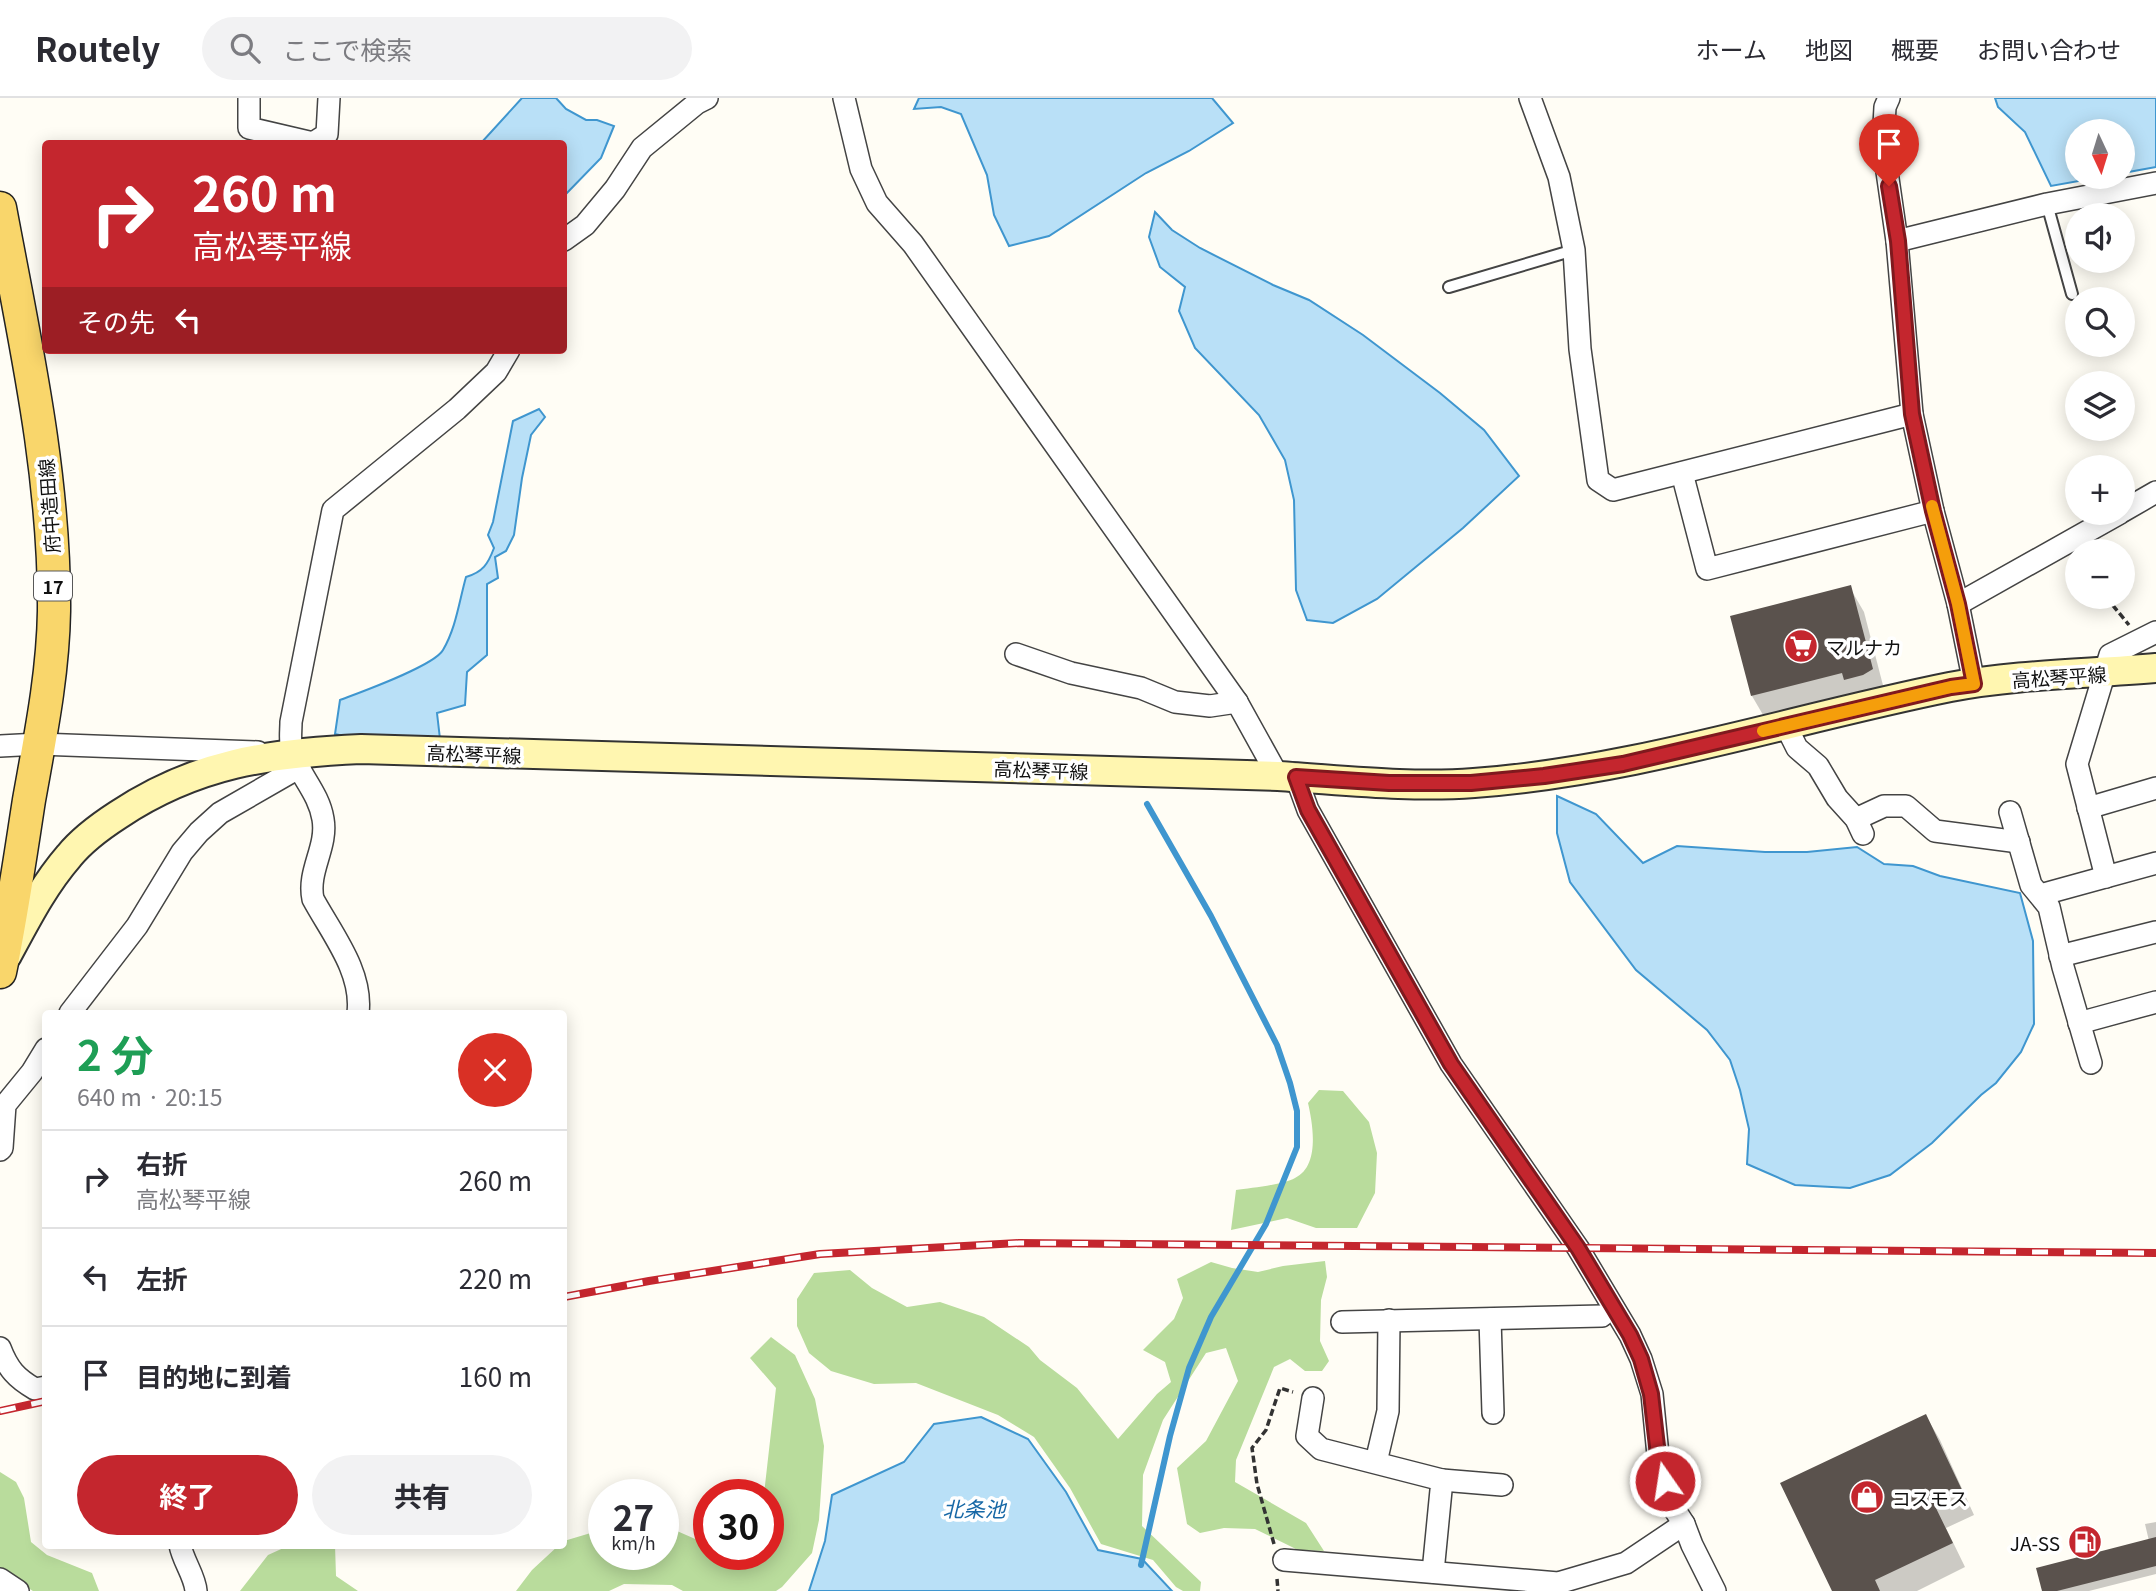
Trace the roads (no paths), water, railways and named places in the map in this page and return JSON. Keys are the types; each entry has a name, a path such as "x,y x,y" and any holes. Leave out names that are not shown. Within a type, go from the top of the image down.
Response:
{"main road":[{"name":"府中造田線","path":"0,208 40,427 50,502 54,612 39,744 1,968"},
{"name":"高松琴平線","path":"1,968 45,887 71,853 106,823 141,799 175,783 209,770 249,760 296,760 361,750 1287,776 1389,783 1471,783 1623,764 1951,687 2156,668"},
{"path":"22,842 57,871"}],"street":[{"path":"249,98 249,128 300,140"},
{"path":"318,140 327,134 329,98"},
{"path":"567,238 585,225 615,189 642,148 697,103 707,98"},
{"path":"844,98 861,169 877,203 913,244 1287,776 1451,1064 1578,1248 1630,1335 1641,1359 1651,1394 1658,1455 1672,1507 1684,1524 1715,1591"},
{"path":"1530,98 1559,177 1574,250 1580,349 1598,480 1613,490 1912,414"},
{"path":"1889,98 1885,107 1883,144 1898,241 1912,414 1933,511 1958,604 1974,684"},
{"path":"1898,241 2047,204 2156,183"},
{"path":"358,1010 360,998 354,972 313,899 310,886 323,841 324,822 320,803 296,760 291,722 333,510 457,409 496,373 507,354"},
{"path":"1682,473 1707,569 1933,511"},
{"path":"2135,504 2156,492"},
{"path":"1958,604 2098,525"},
{"path":"2106,877 2077,764 2110,655 2149,636"},
{"path":"1016,654 1071,674 1140,688 1175,702 1210,706 1237,702"},
{"path":"1786,726 1797,748 1818,766 1859,827 1884,806 1906,806 1935,831 2019,842"},
{"path":"0,746 39,744 296,760"},
{"path":"72,1010 137,926 183,852 199,832 220,813 296,760"},
{"path":"2088,808 2156,788"},
{"path":"2010,813 2032,885 2049,907 2060,957 2091,1063"},
{"path":"2040,895 2156,863"},
{"path":"2060,957 2156,932"},
{"path":"2079,1023 2156,1002"},
{"path":"0,1150 5,1105 42,1056"},
{"path":"1342,1322 1602,1316"},
{"path":"1490,1319 1493,1413"},
{"path":"1376,1462 1388,1411 1389,1320"},
{"path":"0,1348 7,1366 22,1382 35,1390 42,1389"},
{"path":"1313,1398 1307,1436 1321,1450 1442,1480 1502,1485"},
{"path":"1433,1572 1442,1480"},
{"path":"1279,1558 1558,1584 1626,1563 1684,1524"},
{"path":"181,1549 196,1591"},
{"path":"0,1579 18,1591"}],"lane":[{"path":"2047,204 2070,287"},
{"path":"1448,288 1574,250"}],"water":[{"path":"522,98 556,98 566,109 586,120 597,120 614,126 601,158 567,193 567,140 484,140"},
{"path":"919,98 1212,98 1233,123 1189,151 1146,173 1049,236 1009,246 994,215 987,175 961,114 941,107 914,109"},
{"path":"1995,98 2156,98 2156,167 2135,171 2135,119 2065,119 2065,183 2051,186 2025,132 1998,107"},
{"path":"1155,212 1172,230 1200,248 1309,300 1363,335 1484,430 1519,476 1463,528 1377,599 1333,623 1307,620 1296,590 1294,500 1285,460 1259,415 1195,348 1179,311 1185,287 1160,267 1149,237"},
{"path":"539,409 545,417 531,435 514,535 506,551 495,557 498,578 487,584 487,655 467,672 465,705 437,713 440,739 348,737 335,734 340,700 412,671 443,650 454,624 466,577 484,567 494,548 488,535 513,421"},
{"path":"1557,796 1596,814 1643,863 1677,846 1765,852 1807,852 1857,847 1884,864 1913,866 1940,876 2020,893 2033,941 2034,1024 2021,1052 1996,1083 1932,1143 1890,1175 1850,1188 1795,1185 1747,1164 1749,1129 1730,1060 1707,1030 1636,970 1570,882 1557,833"},
{"name":"北条池","path":"981,1417 1028,1439 1066,1492 1098,1550 1142,1559 1172,1591 809,1591 825,1541 832,1495 904,1462 934,1424"}],"waterway":[{"path":"1141,1565 1170,1436 1189,1368 1211,1317 1266,1224 1297,1147 1297,1111 1277,1045 1211,916 1147,804"}],"railway":[{"path":"567,1296 820,1254 1019,1243 2156,1253"},
{"path":"0,1411 42,1402"}],"place":[{"name":"マルナカ","path":"1801,646"},
{"name":"コスモス","path":"1867,1497"},
{"name":"JA-SS","path":"2085,1542"}]}
